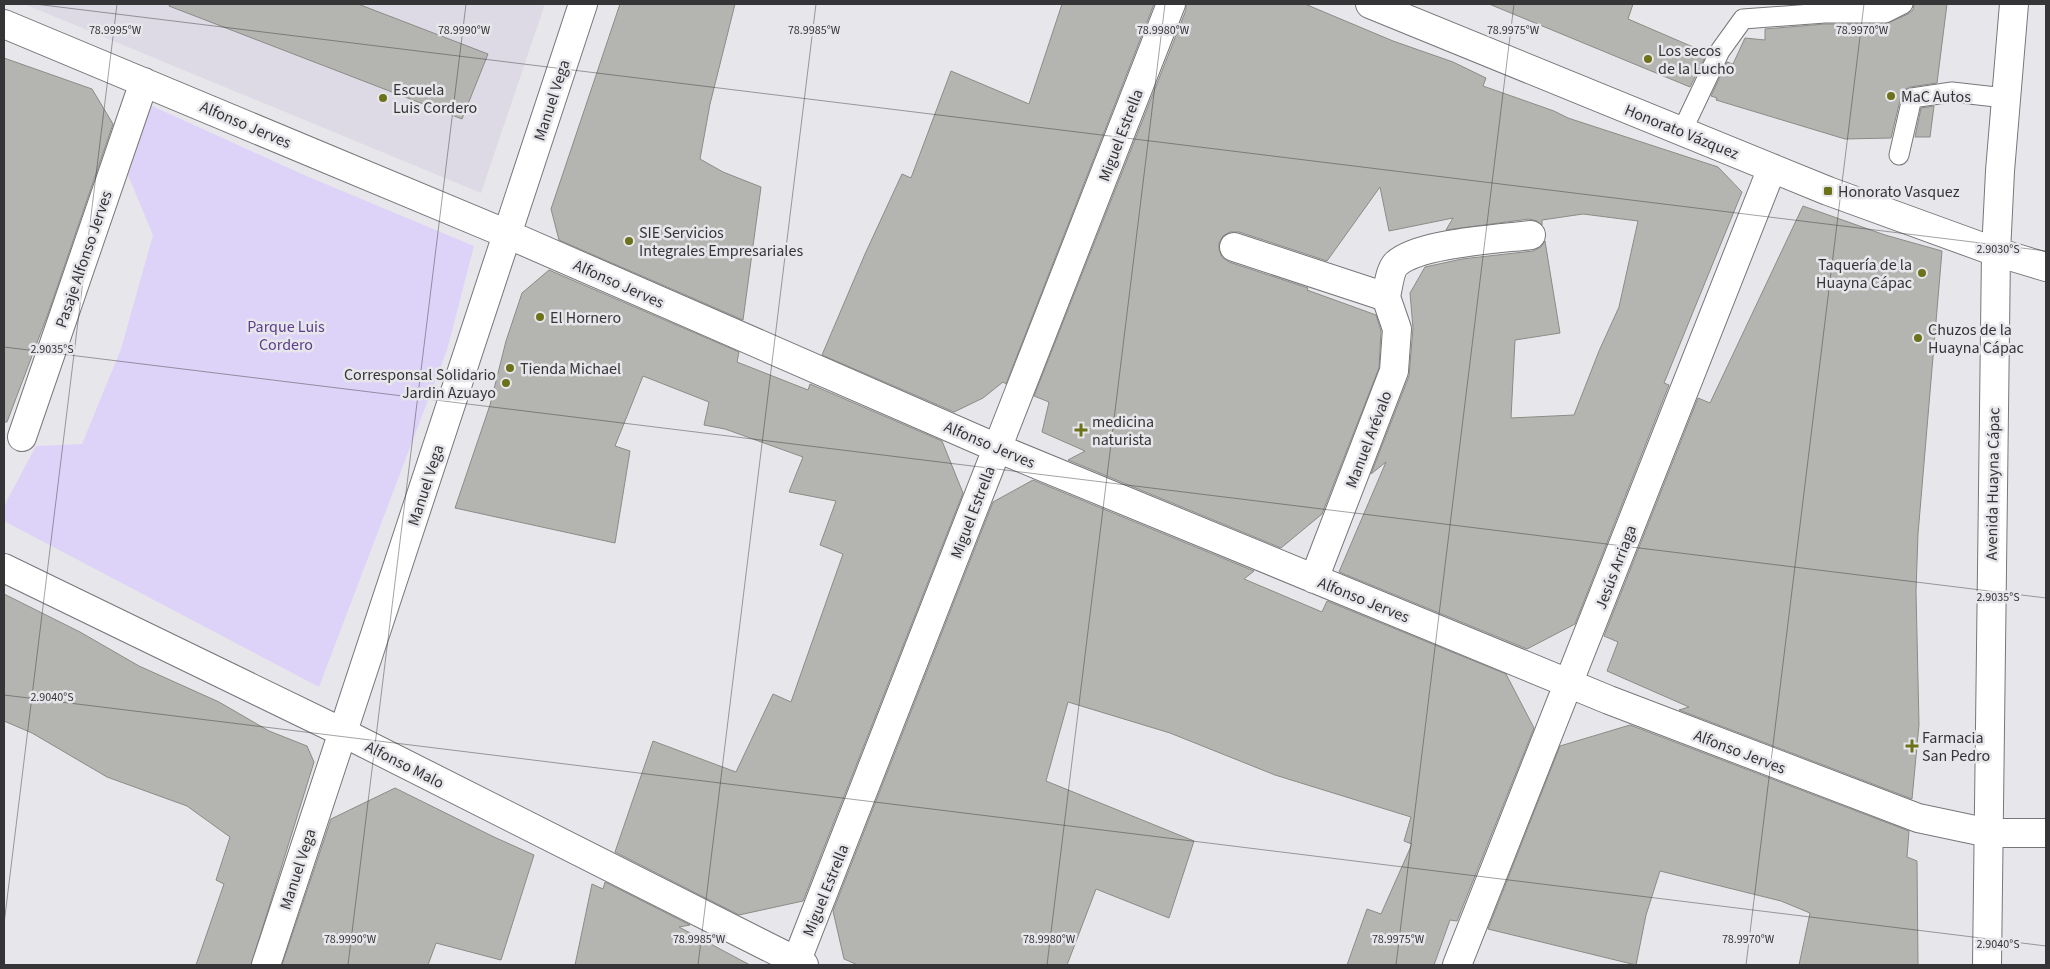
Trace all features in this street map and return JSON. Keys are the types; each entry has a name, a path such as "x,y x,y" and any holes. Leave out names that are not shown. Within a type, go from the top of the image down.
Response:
{"street":[{"name":"Manuel Vega","path":"266,965 583,4"},
{"name":"Miguel Estrella","path":"799,964 997,448 1171,4"},
{"name":"Honorato Vázquez","path":"1370,4 1828,191 1996,252 2046,267"},
{"name":"Avenida Huayna Cápac","path":"1987,965 1996,252 2005,98 2014,4"},
{"name":"Alfonso Jerves","path":"4,24 507,234 997,448 1609,700 1918,818 1988,833 2046,833"},
{"name":"Pasaje Alfonso Jerves","path":"22,436 144,82"},
{"name":"Jesús Arriaga","path":"1457,965 1772,168"},
{"path":"1234,247 1386,297 1394,265 1409,254 1429,248 1531,235"},
{"name":"Manuel Arévalo","path":"1314,578 1394,371 1397,329 1386,297"},
{"name":"Alfonso Malo","path":"4,568 342,732 799,964"}],"lane":[{"path":"1682,131 1720,51 1742,19 1825,13 1885,13 1904,4"},
{"path":"1899,155 1912,98 1952,92 2005,98"}],"shaded area":[{"name":"Escuela Luis Cordero","path":"24,4 545,4 481,193"}],"green space":[{"name":"Parque Luis Cordero","path":"150,105 304,175 474,246 447,350 319,687 4,521 4,506 36,446 82,444 121,349 153,235 127,173 138,135"}],"building":[{"path":"170,4 358,4 488,54 462,119 169,6"},
{"path":"620,4 735,4 710,104 700,159 723,172 761,187 743,320 559,240 551,209"},
{"path":"1062,4 1154,4 1006,384 1003,382 983,398 954,412 822,355 865,254 902,174 911,178 951,71 1029,104"},
{"path":"1186,4 1305,4 1393,41 1453,62 1486,78 1483,86 1554,111 1568,118 1718,167 1742,192 1664,383 1669,385 1575,624 1527,649 1339,572 1386,462 1371,474 1409,376 1413,328 1410,293 1425,267 1462,259 1533,251 1541,247 1545,241 1560,333 1515,340 1511,418 1574,415 1599,351 1619,307 1638,221 1583,214 1542,220 1542,225 1537,221 1529,219 1446,230 1453,218 1389,231 1380,187 1327,261 1239,232 1230,232 1223,236 1219,243 1219,250 1222,257 1229,262 1308,288 1307,290 1376,315 1381,331 1379,368 1322,514 1281,548 1068,460 1085,451 1042,432 1049,402 1034,396 1186,10"},
{"path":"1489,4 1633,4 1628,19 1707,53 1690,87"},
{"path":"1914,4 1947,4 1937,83 1910,87 1904,90 1891,138 1845,139 1716,100 1717,98 1711,96 1727,62 1733,64 1745,38 1765,40 1765,29 1825,24 1885,24 1908,14 1913,10"},
{"path":"4,58 92,89 113,124 49,311 7,422 4,422"},
{"path":"1934,106 1930,137 1915,137 1921,108"},
{"path":"1803,206 1885,235 1942,251 1918,534 1916,591 1919,725 1912,799 1679,710 1689,707 1607,671 1618,642 1604,636 1698,398 1710,403"},
{"path":"549,270 739,352 737,362 808,390 810,384 942,441 963,493 803,901 739,915 615,852 653,741 736,772 773,694 791,702 843,554 820,545 836,501 789,492 803,457 725,429 704,425 709,402 643,376 615,446 630,451 615,543 455,508 490,405 506,341 522,293"},
{"path":"1033,480 1254,571 1244,579 1322,612 1327,601 1506,674 1534,728 1457,921 1450,920 1434,965 1347,965 1367,909 1381,914 1412,844 1404,841 1411,817 1275,775 1170,733 1068,702 1046,781 1194,841 1169,918 1096,889 1067,965 858,965 844,959 833,911 993,502"},
{"path":"4,594 80,632 139,666 219,702 269,731 307,746 314,762 251,965 196,965 224,884 216,880 230,837 187,806 107,777 32,733 4,721"},
{"path":"1630,725 1909,831 1907,857 1917,861 1918,965 1799,965 1810,913 1781,901 1660,871 1646,915 1636,965 1488,929 1560,746"},
{"path":"395,788 534,855 501,960 436,943 428,965 282,965 331,819"},
{"path":"605,882 690,925 679,927 750,965 575,965 592,884 603,889"}],"place":[{"name":"Los secos de la Lucho","path":"1648,59"},
{"name":"MaC Autos","path":"1891,96"},
{"name":"Escuela Luis Cordero","path":"383,98"},
{"name":"Honorato Vasquez","path":"1828,191"},
{"name":"SIE Servicios Integrales Empresariales","path":"629,241"},
{"name":"Taquería de la Huayna Cápac","path":"1922,273"},
{"name":"El Hornero","path":"540,317"},
{"name":"Chuzos de la Huayna Cápac","path":"1918,338"},
{"name":"Tienda Michael","path":"510,368"},
{"name":"Corresponsal Solidario Jardin Azuayo","path":"506,383"},
{"name":"medicina naturista","path":"1081,430"},
{"name":"Farmacia San Pedro","path":"1912,746"}]}
